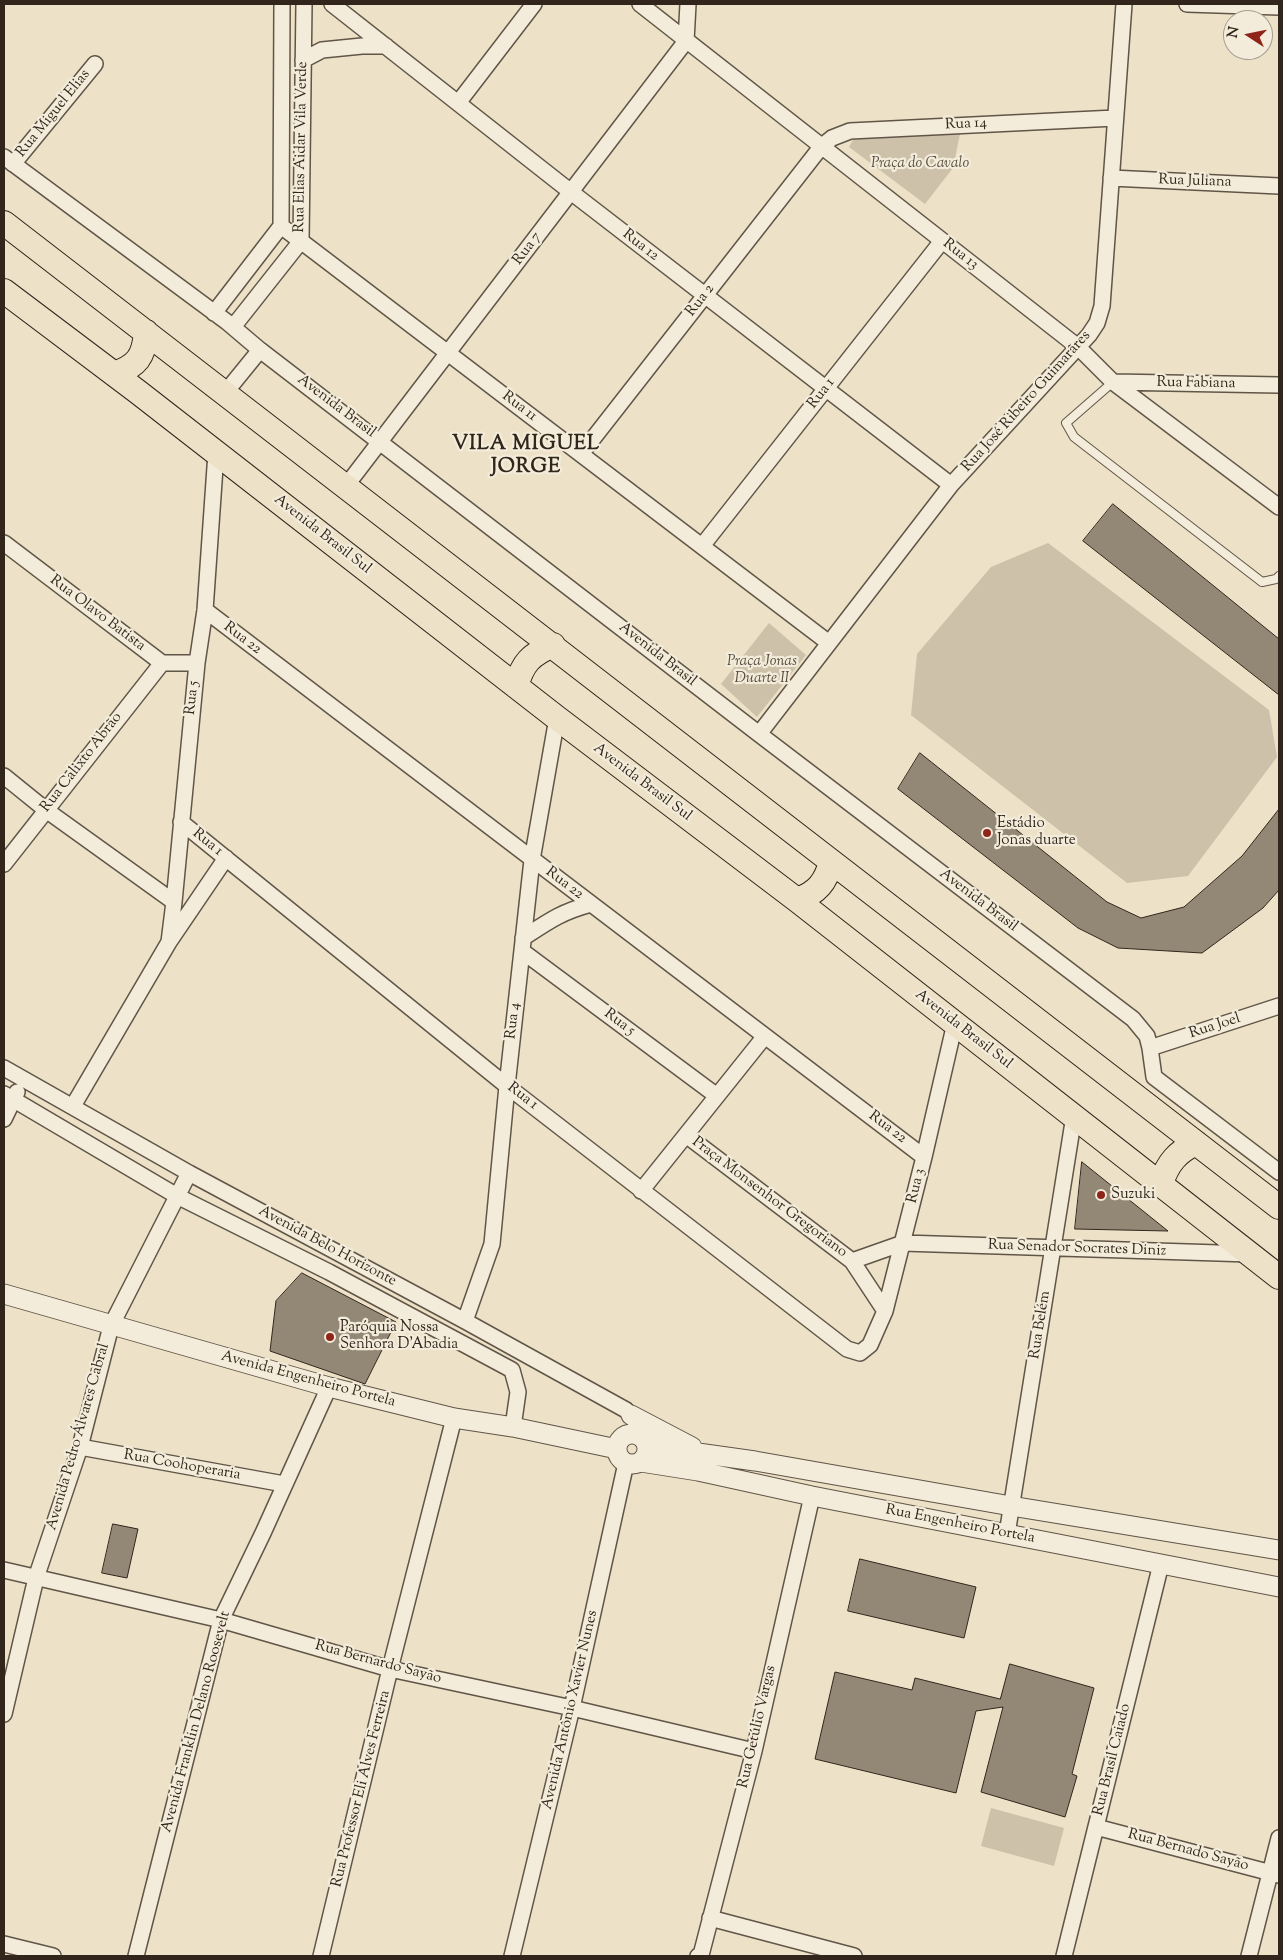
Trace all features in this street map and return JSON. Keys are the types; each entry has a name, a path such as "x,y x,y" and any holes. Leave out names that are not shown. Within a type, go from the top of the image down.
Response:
{"main road":[{"path":"4,223 1279,1207"},
{"name":"Avenida Brasil Sul","path":"4,291 138,392 556,718 762,876 798,900 1279,1276"},
{"path":"114,374 127,370 138,360 145,347 146,332"},
{"path":"138,392 142,379 149,367 173,353"},
{"path":"492,668 503,665 513,659 521,650 526,640 528,628"},
{"path":"516,686 520,672 528,660 539,651 553,645"},
{"path":"798,900 810,895 820,887 828,875 831,862"},
{"path":"823,920 826,907 833,895 843,886 856,881"},
{"path":"1140,1166 1152,1160 1162,1151 1170,1140 1174,1126"},
{"path":"1161,1183 1165,1170 1173,1158 1184,1149 1196,1143"}],"street":[{"name":"Rua Elias Aidar Vila Verde","path":"214,313 281,226 282,4"},
{"name":"Rua Elias Aidar Vila Verde","path":"233,327 301,241 304,4"},
{"name":"Rua 12","path":"332,4 951,486"},
{"path":"458,103 534,4"},
{"name":"Rua 13","path":"640,4 1078,347 1113,382 1279,507"},
{"path":"686,41 688,4"},
{"name":"Rua José Ribeiro Guimarãres","path":"759,734 951,486 1078,347 1097,323 1102,306 1124,4"},
{"path":"1187,4 1279,7"},
{"name":"Rua 7","path":"346,486 686,41"},
{"path":"303,60 322,50 386,46"},
{"name":"Rua Miguel Elias","path":"8,160 95,64"},
{"name":"Rua 14","path":"822,147 832,138 850,131 1115,118"},
{"name":"Rua 2","path":"581,454 822,147"},
{"name":"Avenida Brasil","path":"8,160 233,327 260,350 759,734 1133,1019 1147,1036 1154,1076"},
{"name":"Rua Juliana","path":"1111,178 1279,186"},
{"name":"Rua 11","path":"281,226 829,643"},
{"name":"Rua 1","path":"702,546 942,241"},
{"path":"225,393 260,350"},
{"name":"Rua Fabiana","path":"1113,382 1279,385"},
{"name":"Rua 5","path":"169,942 197,663 205,610 216,453"},
{"name":"Rua Olavo Batista","path":"4,543 162,663"},
{"name":"Rua 22","path":"205,610 924,1157"},
{"path":"162,663 197,663"},
{"name":"Rua Calixto Abrão","path":"4,864 162,663"},
{"name":"Rua 4","path":"465,1321 492,1244 532,860 556,718"},
{"path":"4,776 46,810 174,902"},
{"name":"Rua 1","path":"181,822 507,1086 847,1349 860,1353 870,1345"},
{"name":"Rua 5","path":"73,1106 169,942 226,858"},
{"path":"523,944 551,919 567,911 591,904"},
{"name":"Rua 5","path":"523,944 717,1096"},
{"name":"Rua Joel","path":"1150,1048 1279,1006"},
{"name":"Rua 3","path":"870,1345 885,1310 903,1243 955,1023"},
{"path":"641,1191 765,1036"},
{"name":"Avenida Belo Horizonte","path":"4,1068 189,1173 465,1321 626,1410 631,1415"},
{"path":"1134,1094 1154,1076 1279,1172"},
{"path":"4,1119 9,1097 23,1079"},
{"name":"Avenida Belo Horizonte","path":"9,1097 177,1196 329,1272 512,1370 518,1392 513,1427"},
{"name":"Rua Belém","path":"1007,1534 1074,1116"},
{"name":"Praça Monsenhor Gregoriano","path":"686,1135 852,1261 885,1310"},
{"name":"Avenida Pedro Álvares Cabral","path":"4,1714 36,1578 80,1448 111,1326 189,1173"},
{"name":"Praça Monsenhor Gregoriano","path":"852,1261 903,1243"},
{"name":"Rua Senador Socrates Diniz","path":"903,1243 1251,1254"},
{"name":"Avenida Engenheiro Portela","path":"4,1294 329,1387 454,1418 513,1427 634,1451"},
{"name":"Avenida Franklin Delano Roosevelt","path":"136,1956 221,1620 263,1533 329,1387"},
{"path":"631,1415 636,1421 634,1451"},
{"path":"631,1415 702,1453"},
{"name":"Rua Professor Eli Alves Ferreira","path":"321,1956 390,1669 454,1418"},
{"name":"Rua Coohoperaria","path":"80,1448 284,1484"},
{"name":"Rua Engenheiro Portela","path":"634,1451 702,1453 1279,1550"},
{"name":"Rua Engenheiro Portela","path":"634,1451 698,1471 812,1496 1279,1587"},
{"name":"Avenida Antônio Xavier Nunes","path":"512,1956 634,1451"},
{"name":"Rua Getúlio Vargas","path":"700,1956 754,1751 812,1496"},
{"name":"Rua Brasil Caiado","path":"1064,1956 1162,1564"},
{"name":"Rua Bernardo Sayão","path":"4,1570 221,1620 390,1669 572,1708 754,1751"},
{"name":"Rua Bernado Sayão","path":"1096,1827 1275,1874"},
{"path":"1249,1956 1275,1874 1279,1838"},
{"path":"710,1918 854,1956"},
{"path":"4,1944 53,1956"}],"lane":[{"path":"1113,382 1066,423 1074,437 1262,582 1276,579 1279,576"}],"green space":[{"name":"Praça do Cavalo","path":"960,134 953,168 925,204 849,147 855,136"},
{"path":"1048,543 1269,710 1277,757 1188,876 1127,883 911,715 917,654 991,567"},
{"name":"Praça Jonas Duarte II","path":"769,623 806,655 757,717 721,684"},
{"path":"991,1808 1064,1828 1054,1866 981,1846"}],"building":[{"path":"1113,504 1279,639 1279,695 1083,541"},
{"name":"Estádio Jonas duarte","path":"920,753 1107,902 1141,918 1184,907 1242,856 1279,809 1279,890 1263,908 1202,953 1118,948 1078,928 898,789"},
{"name":"Suzuki","path":"1082,1162 1168,1231 1075,1229"},
{"name":"Paróquia Nossa Senhora D’Abadia","path":"302,1273 396,1322 365,1384 270,1351 276,1301"},
{"path":"113,1524 138,1529 127,1578 102,1573"},
{"path":"860,1559 976,1587 964,1638 848,1611"},
{"path":"1010,1664 1094,1688 1072,1774 1077,1776 1065,1817 981,1792 1003,1707 976,1711 956,1793 815,1759 835,1672 912,1690 915,1678 1000,1699"}],"place":[{"name":"Estádio Jonas duarte","path":"987,833"},
{"name":"Suzuki","path":"1101,1195"},
{"name":"Paróquia Nossa Senhora D’Abadia","path":"330,1337"}],"district":[{"name":"VILA MIGUEL JORGE","path":"526,458"}]}
